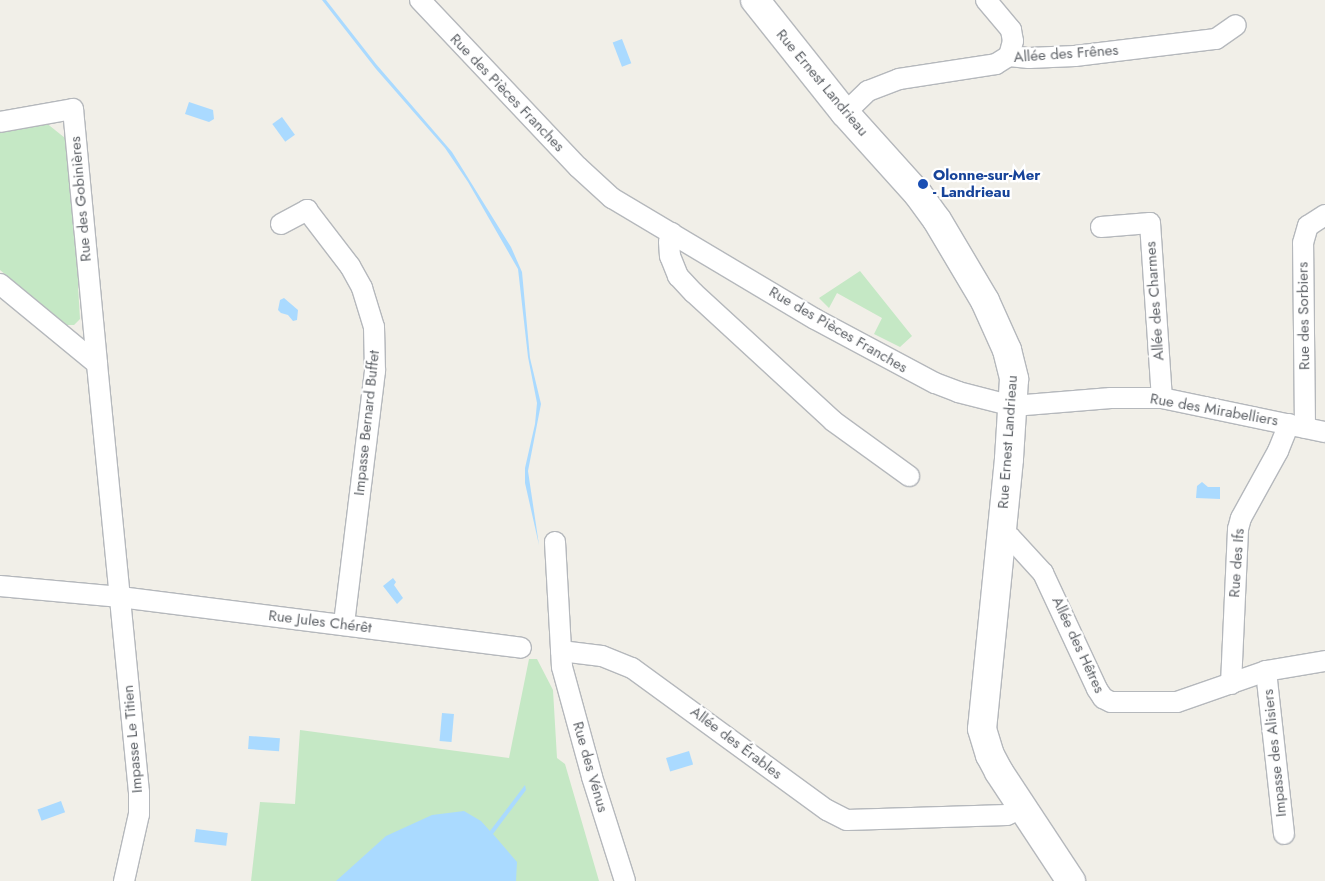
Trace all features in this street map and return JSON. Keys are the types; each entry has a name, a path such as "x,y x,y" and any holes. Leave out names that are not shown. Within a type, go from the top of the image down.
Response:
{"street":[{"name":"Rue des Pièces Franches","path":"420,0 578,167 612,198 815,319 907,370 958,392 1013,406"},
{"name":"Rue Ernest Landrieau","path":"755,0 845,113 918,194 937,220 998,325 1012,362 1013,406 982,729 990,755 1022,808 1071,881"},
{"path":"986,0 1011,30 1013,42 1009,56"},
{"name":"Allée des Frênes","path":"845,113 868,91 881,84 899,79 996,64 1009,56 1029,58 1074,56 1216,39 1236,25"},
{"name":"Rue des Gobinières","path":"0,122 73,108 96,364 120,597"},
{"name":"Impasse Bernard Buffet","path":"281,224 307,210 358,280 368,304 374,327 375,371 344,625"},
{"name":"Rue des Sorbiers","path":"1297,426 1303,243 1308,226 1325,215"},
{"name":"Allée des Charmes","path":"1101,227 1150,223 1162,398"},
{"path":"672,233 669,242 670,256 678,276 694,293 833,421 909,476"},
{"path":"0,284 96,364"},
{"name":"Rue des Mirabelliers","path":"1013,406 1129,398 1162,398 1325,432"},
{"name":"Rue des Ifs","path":"1231,684 1238,529 1241,518 1278,451 1297,426"},
{"name":"Allée des Hêtres","path":"1001,536 1010,537 1043,573 1064,614 1097,690 1103,698 1121,704 1171,703 1190,699 1266,671 1308,662 1325,661"},
{"path":"555,542 561,651"},
{"name":"Rue Jules Chérêt","path":"0,586 120,597 521,648"},
{"name":"Impasse Le Titien","path":"120,597 139,805 124,881"},
{"name":"Allée des Érables","path":"561,651 602,656 632,668 827,810 847,820 1007,815 1022,808"},
{"name":"Rue des Vénus","path":"561,651 565,680 590,769 625,881"},
{"name":"Impasse des Alisiers","path":"1266,671 1284,834"}],"green space":[{"path":"45,122 70,142 82,270 78,286 80,319 74,325 67,325 0,270 0,129"},
{"path":"860,271 912,336 900,347 874,334 882,318 837,293 829,308 819,298"},
{"path":"529,659 537,659 553,690 557,758 565,764 599,881 251,881 260,802 295,804 300,730 509,758"}],"water":[{"path":"322,0 326,0 376,64 452,152 511,247 522,272 530,358 541,404 528,471 539,545 525,483 525,468 535,424 537,403 528,357 518,269 468,182 445,148 376,69"},
{"path":"622,39 631,63 622,67 613,43"},
{"path":"189,102 213,110 214,119 209,122 185,114"},
{"path":"282,117 295,135 285,142 272,124"},
{"path":"284,298 298,310 297,320 293,321 288,315 278,310 280,300"},
{"path":"1202,482 1208,487 1220,487 1220,499 1196,498 1197,486"},
{"path":"393,578 396,582 394,585 403,598 397,604 383,586"},
{"path":"442,713 454,714 452,742 440,741"},
{"path":"249,736 280,738 279,751 248,749"},
{"path":"689,751 693,764 670,771 666,758"},
{"path":"525,785 526,790 493,834 517,862 516,881 336,881 386,836 432,815 464,811 481,821 490,831"},
{"path":"61,801 65,812 42,821 38,810"},
{"path":"196,829 228,833 226,846 194,842"}],"place":[{"name":"Olonne-sur-Mer - Landrieau","path":"923,184"}]}
